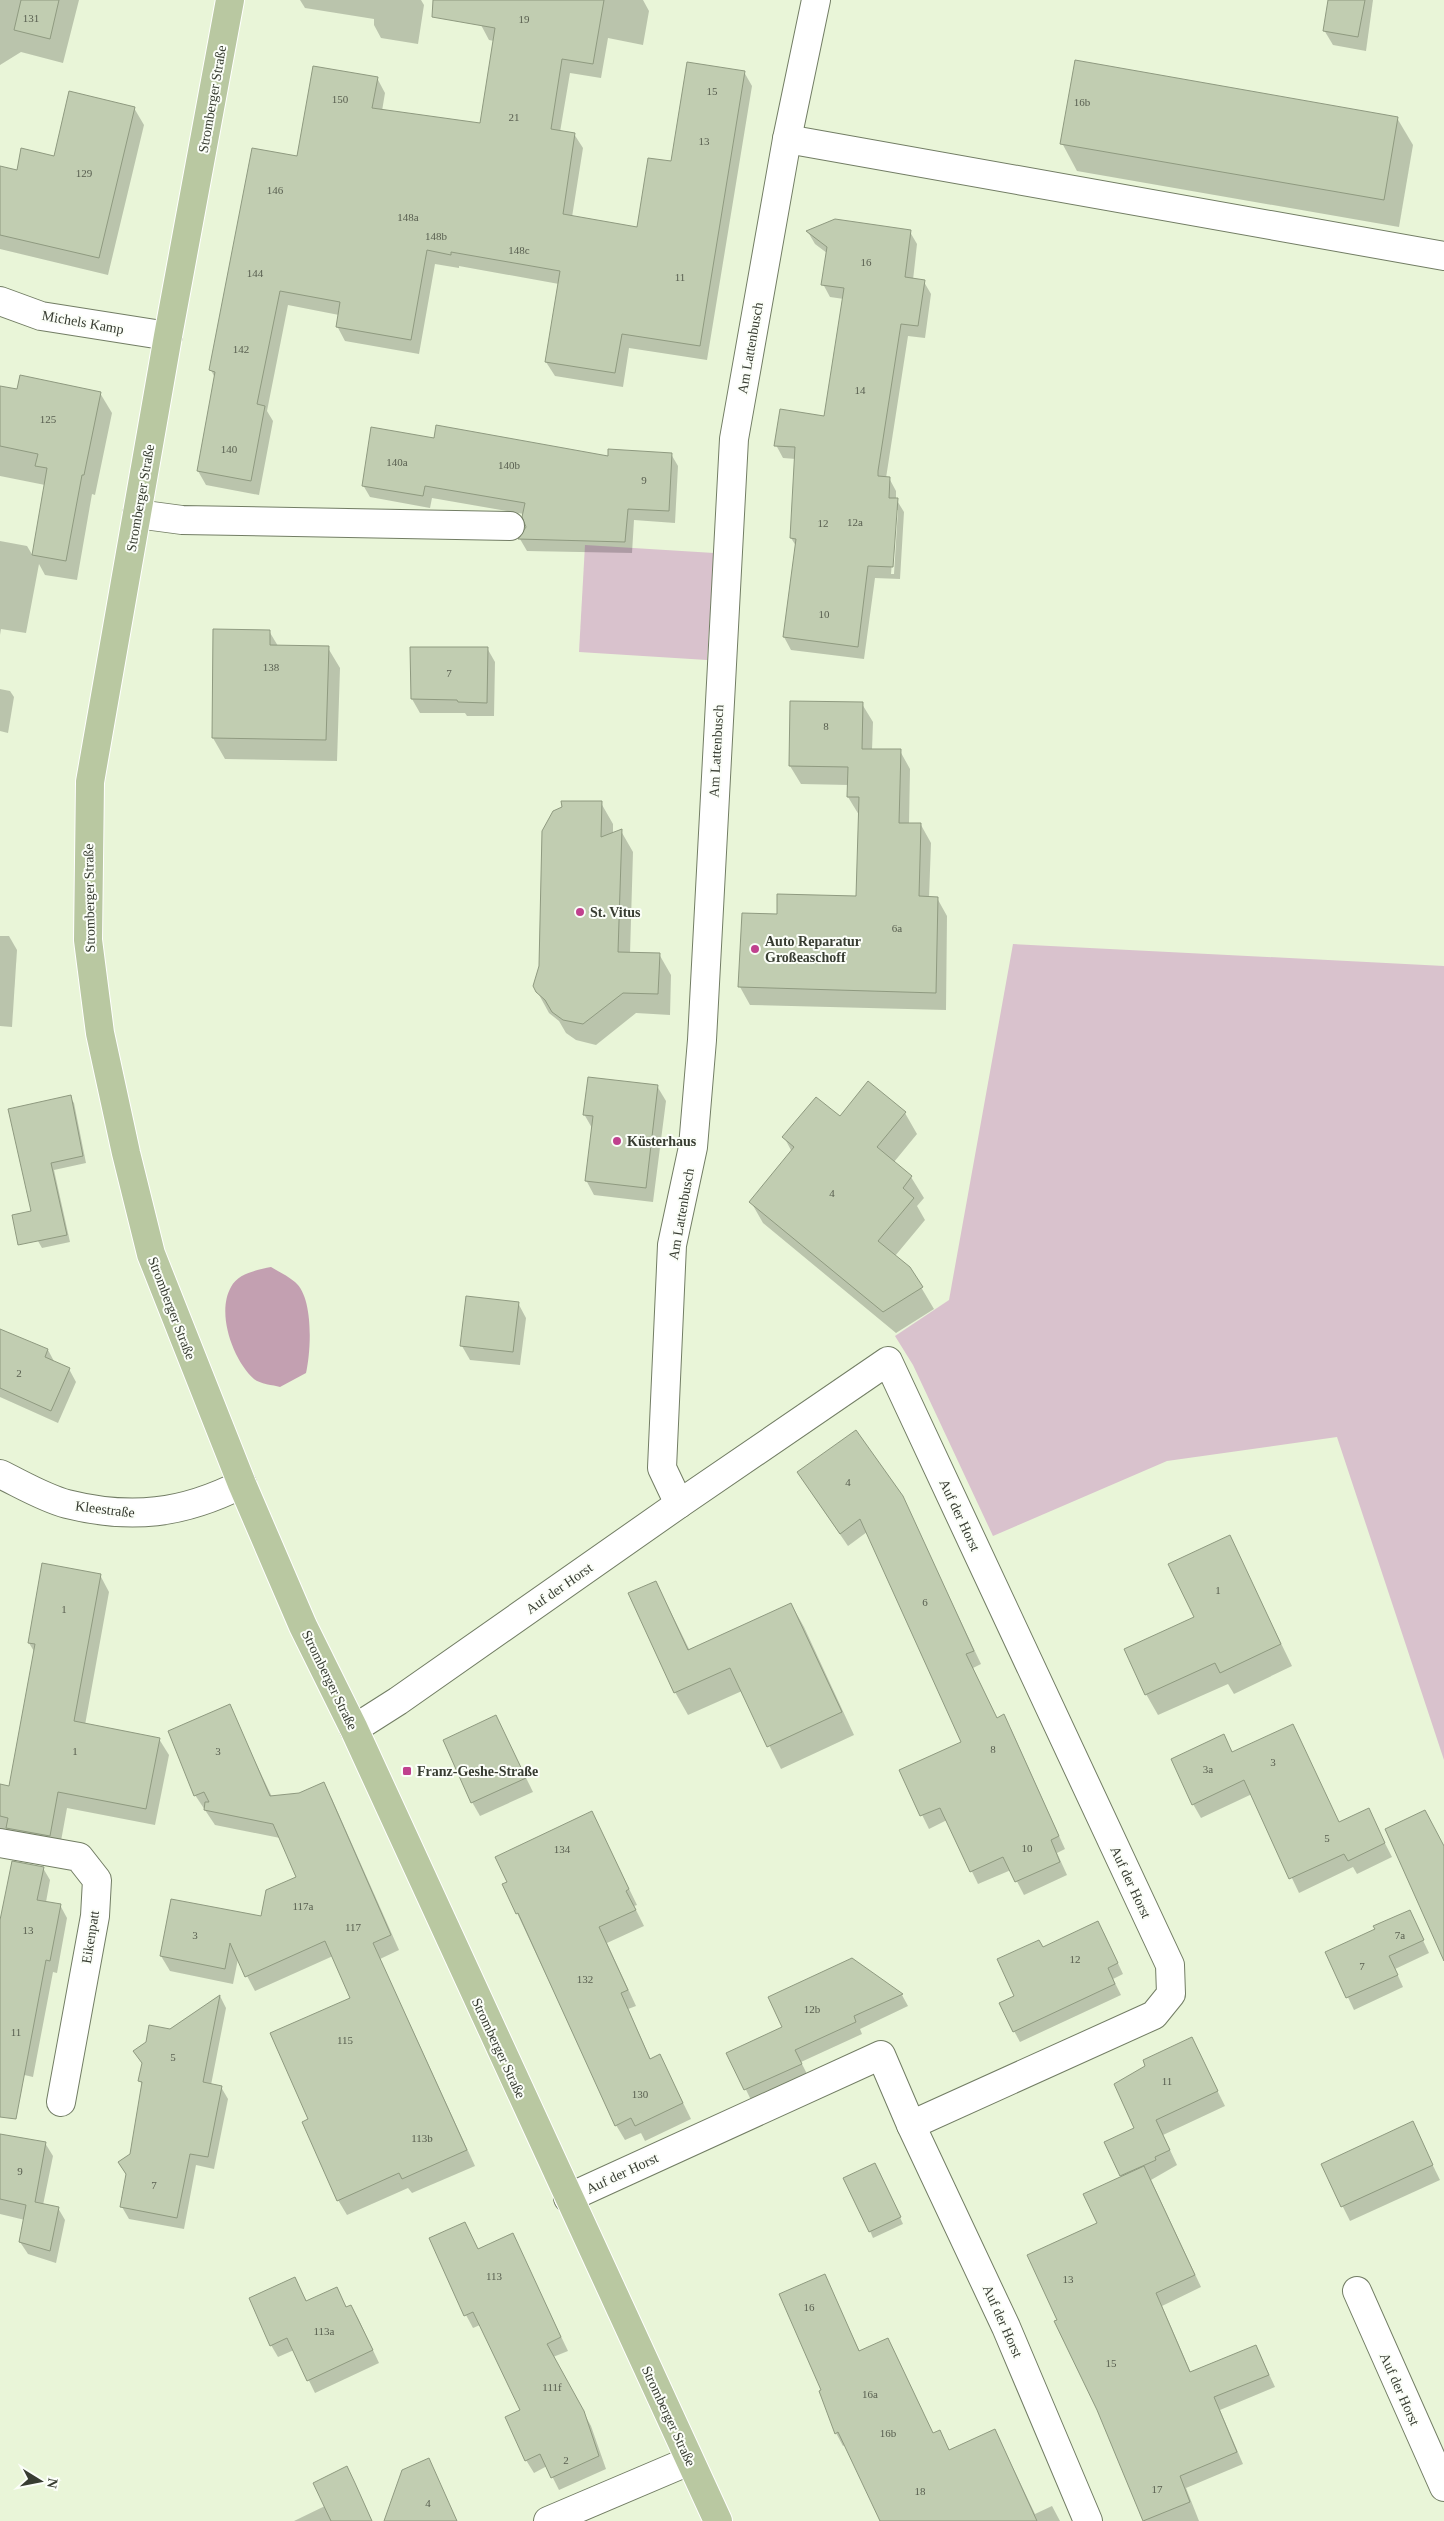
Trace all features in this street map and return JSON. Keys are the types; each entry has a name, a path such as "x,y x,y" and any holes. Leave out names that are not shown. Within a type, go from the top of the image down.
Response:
{"main road":[{"name":"Stromberger Straße","path":"230,0 168,336 90,782 88,940 100,1033 126,1153 152,1254 242,1484 303,1626 354,1729 718,2521"}],"street":[{"name":"Am Lattenbusch","path":"679,1504 662,1468 672,1245 693,1147 702,1040 734,439 787,139 816,0"},
{"path":"787,139 1444,256"},
{"name":"Michels Kamp","path":"0,301 41,316 168,336"},
{"path":"137,514 182,520 510,526"},
{"name":"Auf der Horst","path":"354,1729 398,1701 679,1504 888,1361 1170,1965 1171,1994 1154,2015 911,2125"},
{"name":"Kleestraße","path":"0,1474 66,1504 136,1514 182,1508 222,1494 242,1484"},
{"name":"Eikenpatt","path":"0,1843 80,1856 97,1880 95,1916 61,2102"},
{"name":"Auf der Horst","path":"568,2198 881,2055 911,2125 1006,2327 1088,2521"},
{"name":"Auf der Horst","path":"1357,2291 1444,2487"},
{"path":"548,2521 689,2460"}],"shaded area":[{"path":"585,545 714,553 707,660 579,652"},
{"path":"1013,944 1444,966 1444,1760 1337,1437 1167,1461 993,1536 913,1365 895,1336 949,1300"},
{"path":"271,1267 295,1282 301,1290 310,1325 306,1373 280,1387 257,1381 246,1371 229,1336 225,1310 231,1287 238,1278 260,1269"}],"building":[{"path":"21,0 59,0 50,39 14,30"},
{"path":"433,0 604,0 593,64 562,59 551,129 575,133 563,214 637,227 648,158 671,161 687,62 745,71 700,346 622,334 615,373 545,362 560,271 451,252 451,255 427,250 411,340 336,327 340,302 280,291 257,404 265,406 251,481 197,471 215,372 209,370 252,148 297,156 313,66 378,77 372,108 480,123 495,28 432,17"},
{"path":"1328,0 1365,0 1358,37 1323,31"},
{"path":"1075,60 1398,117 1384,200 1060,144"},
{"path":"69,91 135,107 99,258 0,235 0,166 17,170 21,148 54,156"},
{"path":"835,219 911,230 905,277 925,280 918,326 901,324 878,471 878,476 890,477 889,498 898,498 893,567 868,566 858,647 783,637 796,539 790,538 795,447 774,446 780,409 824,416 844,288 821,285 827,247 806,231"},
{"path":"20,375 101,392 84,475 82,475 66,561 32,555 47,468 35,466 38,454 0,446 0,386 17,389"},
{"path":"436,425 608,456 608,449 672,453 669,511 628,509 625,542 518,539 526,527 522,517 525,503 425,486 423,496 362,486 371,427 434,438"},
{"path":"213,629 270,630 270,645 329,646 326,740 212,738"},
{"path":"410,647 488,647 487,703 411,699"},
{"path":"790,701 863,702 862,749 901,749 899,823 921,823 919,896 938,897 936,993 738,987 742,913 777,914 777,894 856,896 859,797 847,797 848,767 789,766"},
{"name":"St. Vitus","path":"561,801 602,801 601,837 622,829 618,952 660,953 658,994 623,993 583,1024 563,1020 552,1012 533,986 539,966 542,831 553,811 562,807"},
{"name":"Küsterhaus","path":"588,1077 658,1085 646,1188 585,1181 593,1116 583,1115"},
{"path":"868,1081 906,1112 877,1147 912,1176 903,1188 914,1198 878,1241 910,1267 923,1287 883,1312 749,1202 794,1147 782,1137 816,1097 840,1116"},
{"path":"71,1095 83,1156 51,1163 67,1235 18,1245 12,1215 31,1211 8,1109"},
{"path":"466,1296 519,1302 513,1352 460,1346"},
{"path":"0,1329 48,1349 45,1357 70,1368 51,1411 0,1388"},
{"path":"856,1430 903,1496 974,1651 966,1654 997,1718 1004,1714 1059,1836 1051,1840 1060,1862 1015,1882 1003,1857 970,1872 940,1808 920,1816 899,1770 961,1742 860,1519 840,1534 797,1472"},
{"path":"1230,1535 1281,1644 1220,1673 1215,1663 1145,1695 1124,1649 1194,1617 1168,1564"},
{"path":"42,1563 101,1574 74,1721 160,1738 146,1809 58,1792 50,1836 6,1828 8,1818 0,1816 0,1784 9,1786 35,1644 28,1643"},
{"path":"656,1581 688,1650 791,1603 842,1712 767,1747 730,1668 674,1693 628,1593"},
{"path":"230,1704 270,1796 299,1793 324,1782 391,1935 373,1943 467,2150 402,2179 399,2173 337,2201 302,2122 308,2119 270,2033 350,1998 325,1941 245,1977 230,1943 225,1969 160,1956 171,1899 261,1916 266,1890 296,1877 273,1824 204,1810 205,1802 209,1802 204,1792 194,1796 168,1731"},
{"path":"496,1715 526,1778 471,1803 443,1740"},
{"path":"1293,1724 1339,1822 1369,1808 1385,1843 1348,1861 1344,1854 1289,1879 1244,1780 1192,1805 1171,1759 1224,1734 1232,1752"},
{"path":"1425,1810 1444,1846 1444,1961 1385,1829"},
{"path":"592,1811 629,1889 626,1891 636,1910 599,1927 628,1990 621,1993 650,2059 660,2054 683,2103 635,2126 631,2118 615,2126 518,1913 516,1914 502,1884 507,1882 495,1857"},
{"path":"12,1861 44,1867 37,1900 61,1904 50,1961 46,1960 16,2119 0,2117 0,1920"},
{"path":"1410,1910 1424,1940 1389,1956 1398,1975 1346,1998 1325,1952 1375,1929 1373,1926"},
{"path":"1098,1921 1118,1963 1108,1968 1115,1984 1013,2032 999,2003 1014,1996 997,1959 1039,1940 1043,1947"},
{"path":"852,1958 903,1994 854,2016 856,2022 795,2050 802,2064 744,2090 726,2053 782,2027 768,1997"},
{"path":"220,1995 203,2082 222,2086 208,2157 190,2154 177,2218 120,2207 126,2174 118,2162 130,2154 142,2082 138,2081 142,2063 133,2051 146,2042 149,2025 170,2029"},
{"path":"1192,2037 1218,2091 1156,2120 1170,2150 1155,2157 1156,2160 1120,2176 1104,2142 1134,2128 1114,2084 1145,2066 1143,2060"},
{"path":"1413,2121 1433,2165 1341,2207 1321,2164"},
{"path":"0,2134 46,2142 35,2202 59,2207 50,2251 19,2242 26,2205 0,2199"},
{"path":"875,2163 901,2217 869,2232 843,2178"},
{"path":"1144,2166 1195,2275 1156,2293 1190,2372 1256,2345 1269,2375 1214,2397 1237,2452 1180,2476 1190,2502 1143,2521 1097,2410 1054,2321 1057,2320 1027,2255 1097,2223 1083,2194"},
{"path":"465,2222 478,2249 513,2233 561,2337 547,2344 584,2411 599,2456 551,2478 540,2454 525,2461 505,2417 520,2410 473,2312 464,2316 429,2238"},
{"path":"825,2274 859,2351 888,2338 933,2433 940,2430 949,2450 995,2429 1037,2521 880,2521 838,2432 835,2434 819,2391 821,2390 779,2294"},
{"path":"295,2277 306,2301 337,2287 346,2307 351,2305 373,2350 307,2381 287,2338 270,2346 249,2298"},
{"path":"429,2458 457,2521 384,2521 402,2470"},
{"path":"347,2466 372,2521 331,2521 313,2483"}],"place":[{"name":"St. Vitus","path":"580,912"},
{"name":"Auto Reparatur Großeaschoff","path":"755,949"},
{"name":"Küsterhaus","path":"617,1141"},
{"name":"Franz-Geshe-Straße","path":"407,1771"}]}
